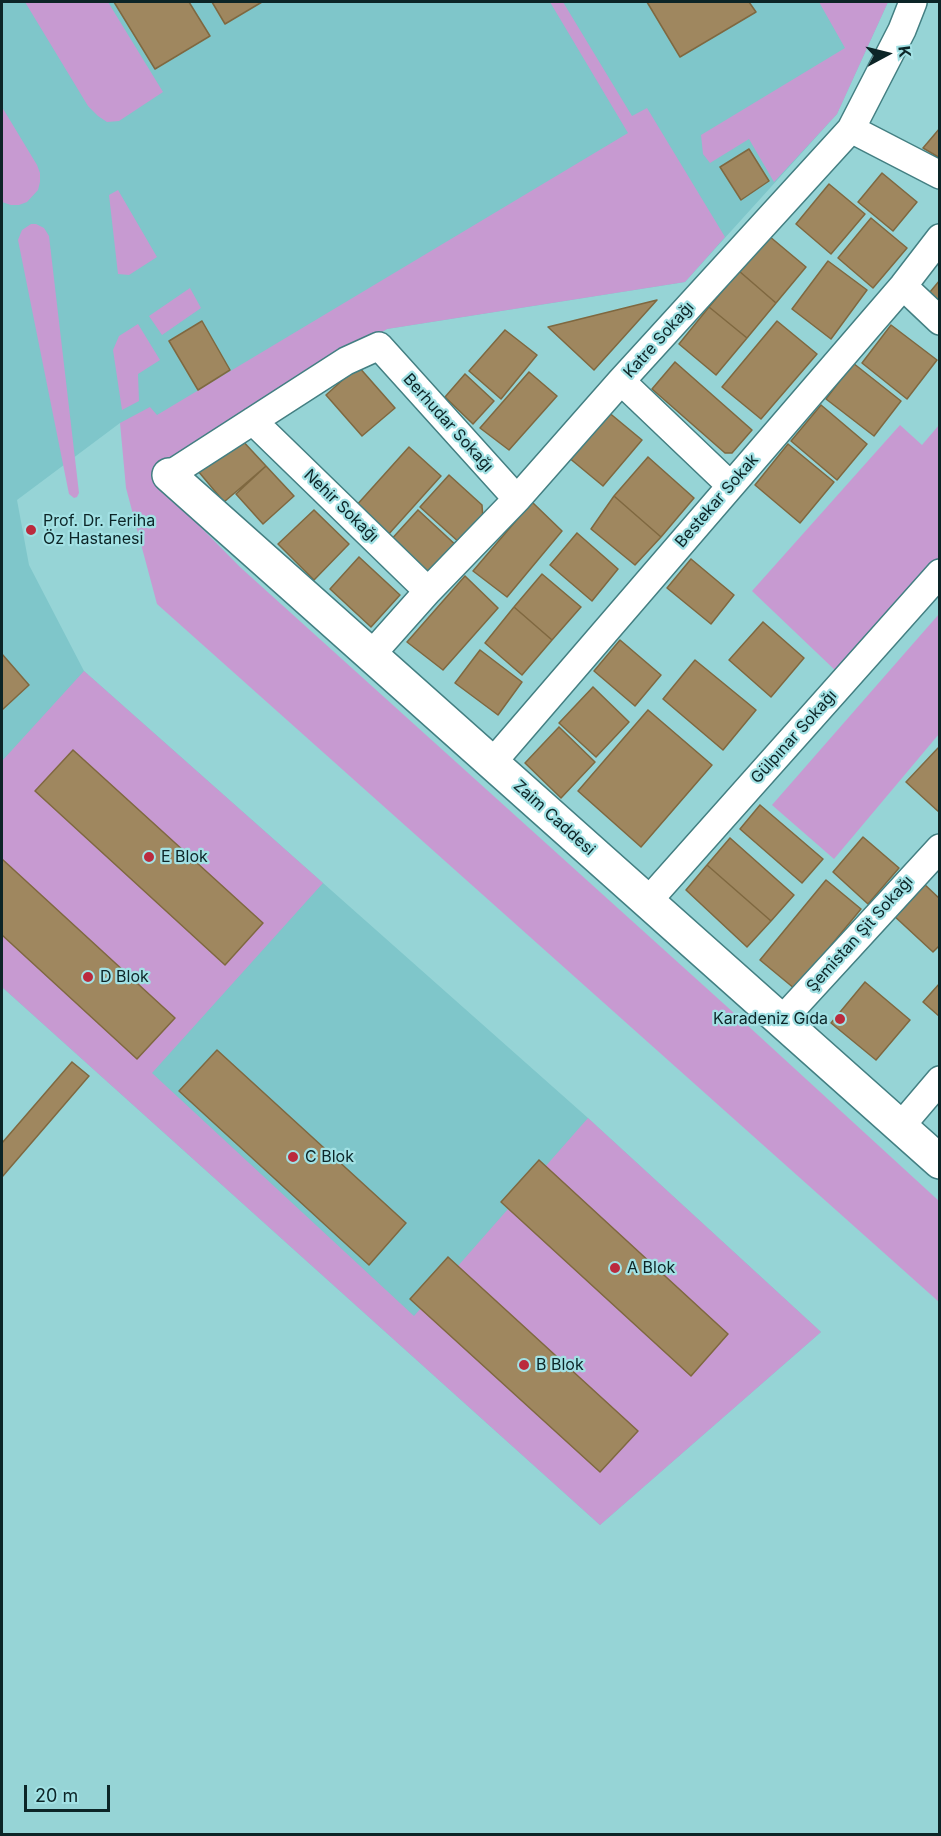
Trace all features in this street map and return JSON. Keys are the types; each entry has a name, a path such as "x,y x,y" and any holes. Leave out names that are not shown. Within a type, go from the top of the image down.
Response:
{"street":[{"name":"Katre Sokağı","path":"371,655 428,591 518,499 621,381 851,129 902,30 913,2"},
{"path":"851,129 939,175"},
{"name":"Bestekar Sokak","path":"492,763 903,286 939,238"},
{"path":"903,286 939,321"},
{"name":"Berhudar Sokağı","path":"253,421 346,361 379,346 518,499"},
{"path":"621,381 730,485"},
{"path":"169,475 253,421"},
{"name":"Nehir Sokağı","path":"253,421 428,591"},
{"name":"Zaim Caddesi","path":"169,475 939,1162"},
{"name":"Gülpınar Sokağı","path":"648,901 939,573"},
{"name":"Şemistan Şit Sokağı","path":"781,1021 939,848"},
{"path":"900,1127 939,1080"}],"shaded area":[{"path":"2,2 888,2 837,114 685,282 387,329 173,461 120,423 17,500 29,565 84,671 588,1118 821,1332 600,1525 2,987"},
{"path":"25,2 108,2 163,92 119,121 107,122 88,106"},
{"path":"550,2 563,2 632,116 647,108 725,237 685,282 387,329 173,461 156,482 240,567 939,1201 939,1302 157,604 126,488 120,423 150,407 157,415 628,133"},
{"path":"819,2 888,2 837,114 774,182 749,139 710,163 703,154 701,135 845,48"},
{"path":"2,107 40,173 38,190 27,202 19,205 2,202"},
{"path":"118,190 157,257 129,275 118,274 109,195"},
{"path":"31,224 44,228 49,236 79,493 74,498 69,494 18,240 22,230"},
{"path":"190,288 201,308 162,335 149,316"},
{"path":"138,324 160,360 138,374 139,401 122,410 113,350 119,336"},
{"path":"900,425 922,445 939,425 939,563 837,672 752,591"},
{"path":"939,614 939,734 834,859 772,805"},
{"path":"84,671 323,883 152,1073 414,1316 588,1118 821,1332 600,1525 2,987 2,761"}],"building":[{"path":"114,2 189,2 210,36 155,69"},
{"path":"212,2 262,2 225,24"},
{"path":"647,2 749,2 756,12 680,57"},
{"path":"940,128 940,158 923,148"},
{"path":"749,149 769,181 741,200 720,167"},
{"path":"882,173 917,202 893,231 858,202"},
{"path":"829,184 865,214 831,254 796,224"},
{"path":"871,218 907,248 873,288 838,258"},
{"path":"769,236 806,267 776,303 739,271"},
{"path":"828,261 867,290 831,339 792,309"},
{"path":"739,271 776,303 747,338 709,307"},
{"path":"940,280 940,309 925,298"},
{"path":"657,300 594,370 548,327"},
{"path":"709,307 747,338 716,375 679,344"},
{"path":"202,321 230,370 198,390 169,341"},
{"path":"777,321 817,354 761,419 722,387"},
{"path":"891,325 937,360 907,399 862,363"},
{"path":"505,330 537,355 501,399 469,371"},
{"path":"675,362 752,430 732,453 725,453 652,389"},
{"path":"853,363 901,401 874,436 826,399"},
{"path":"358,366 395,408 362,436 326,395"},
{"path":"529,372 557,396 509,450 480,428"},
{"path":"465,374 494,401 473,424 445,397"},
{"path":"821,405 867,444 837,480 791,441"},
{"path":"607,411 642,440 603,486 568,457"},
{"path":"240,438 266,466 224,502 198,471"},
{"path":"788,444 834,482 800,523 755,485"},
{"path":"409,447 441,476 387,536 355,507"},
{"path":"648,457 694,498 661,537 614,496"},
{"path":"266,466 294,496 263,524 236,494"},
{"path":"449,475 482,505 483,520 461,544 420,507"},
{"path":"614,496 661,537 635,565 591,529"},
{"path":"532,502 562,531 507,597 473,571"},
{"path":"314,510 349,544 314,580 278,544"},
{"path":"418,510 459,548 430,579 389,542"},
{"path":"577,533 618,569 592,601 550,565"},
{"path":"359,557 400,595 371,627 330,589"},
{"path":"691,559 734,595 711,624 667,588"},
{"path":"542,574 581,607 552,640 514,607"},
{"path":"465,576 498,608 443,670 407,642"},
{"path":"514,607 552,640 522,675 485,643"},
{"path":"763,622 804,658 771,697 729,660"},
{"path":"620,640 661,675 635,706 594,671"},
{"path":"480,650 522,682 498,715 455,683"},
{"path":"2,654 29,685 2,710"},
{"path":"695,660 756,710 723,750 663,699"},
{"path":"593,687 629,722 596,757 559,723"},
{"path":"648,710 712,765 641,847 578,791"},
{"path":"559,727 595,762 561,798 525,763"},
{"path":"938,748 940,749 940,813 906,782"},
{"name":"E Blok","path":"73,750 263,923 225,965 35,791"},
{"path":"760,805 823,859 802,883 740,829"},
{"path":"863,837 899,868 868,904 833,872"},
{"path":"730,838 794,895 771,921 707,865"},
{"name":"D Blok","path":"2,859 175,1018 137,1059 2,935"},
{"path":"707,865 771,921 747,947 686,890"},
{"path":"826,880 861,909 795,989 760,960"},
{"path":"922,882 940,899 940,945 933,952 892,914"},
{"path":"865,982 910,1020 876,1060 831,1023"},
{"path":"940,983 940,1017 923,1002"},
{"name":"C Blok","path":"217,1050 406,1223 369,1265 179,1091"},
{"path":"72,1062 89,1076 2,1177 2,1143"},
{"name":"A Blok","path":"539,1160 728,1334 691,1376 501,1202"},
{"name":"B Blok","path":"448,1257 638,1431 600,1472 410,1299"}],"place":[{"name":"Prof. Dr. Feriha Öz Hastanesi","path":"31,530"},
{"name":"E Blok","path":"149,857"},
{"name":"D Blok","path":"88,977"},
{"name":"Karadeniz Gıda","path":"840,1019"},
{"name":"C Blok","path":"293,1157"},
{"name":"A Blok","path":"615,1268"},
{"name":"B Blok","path":"524,1365"}]}
